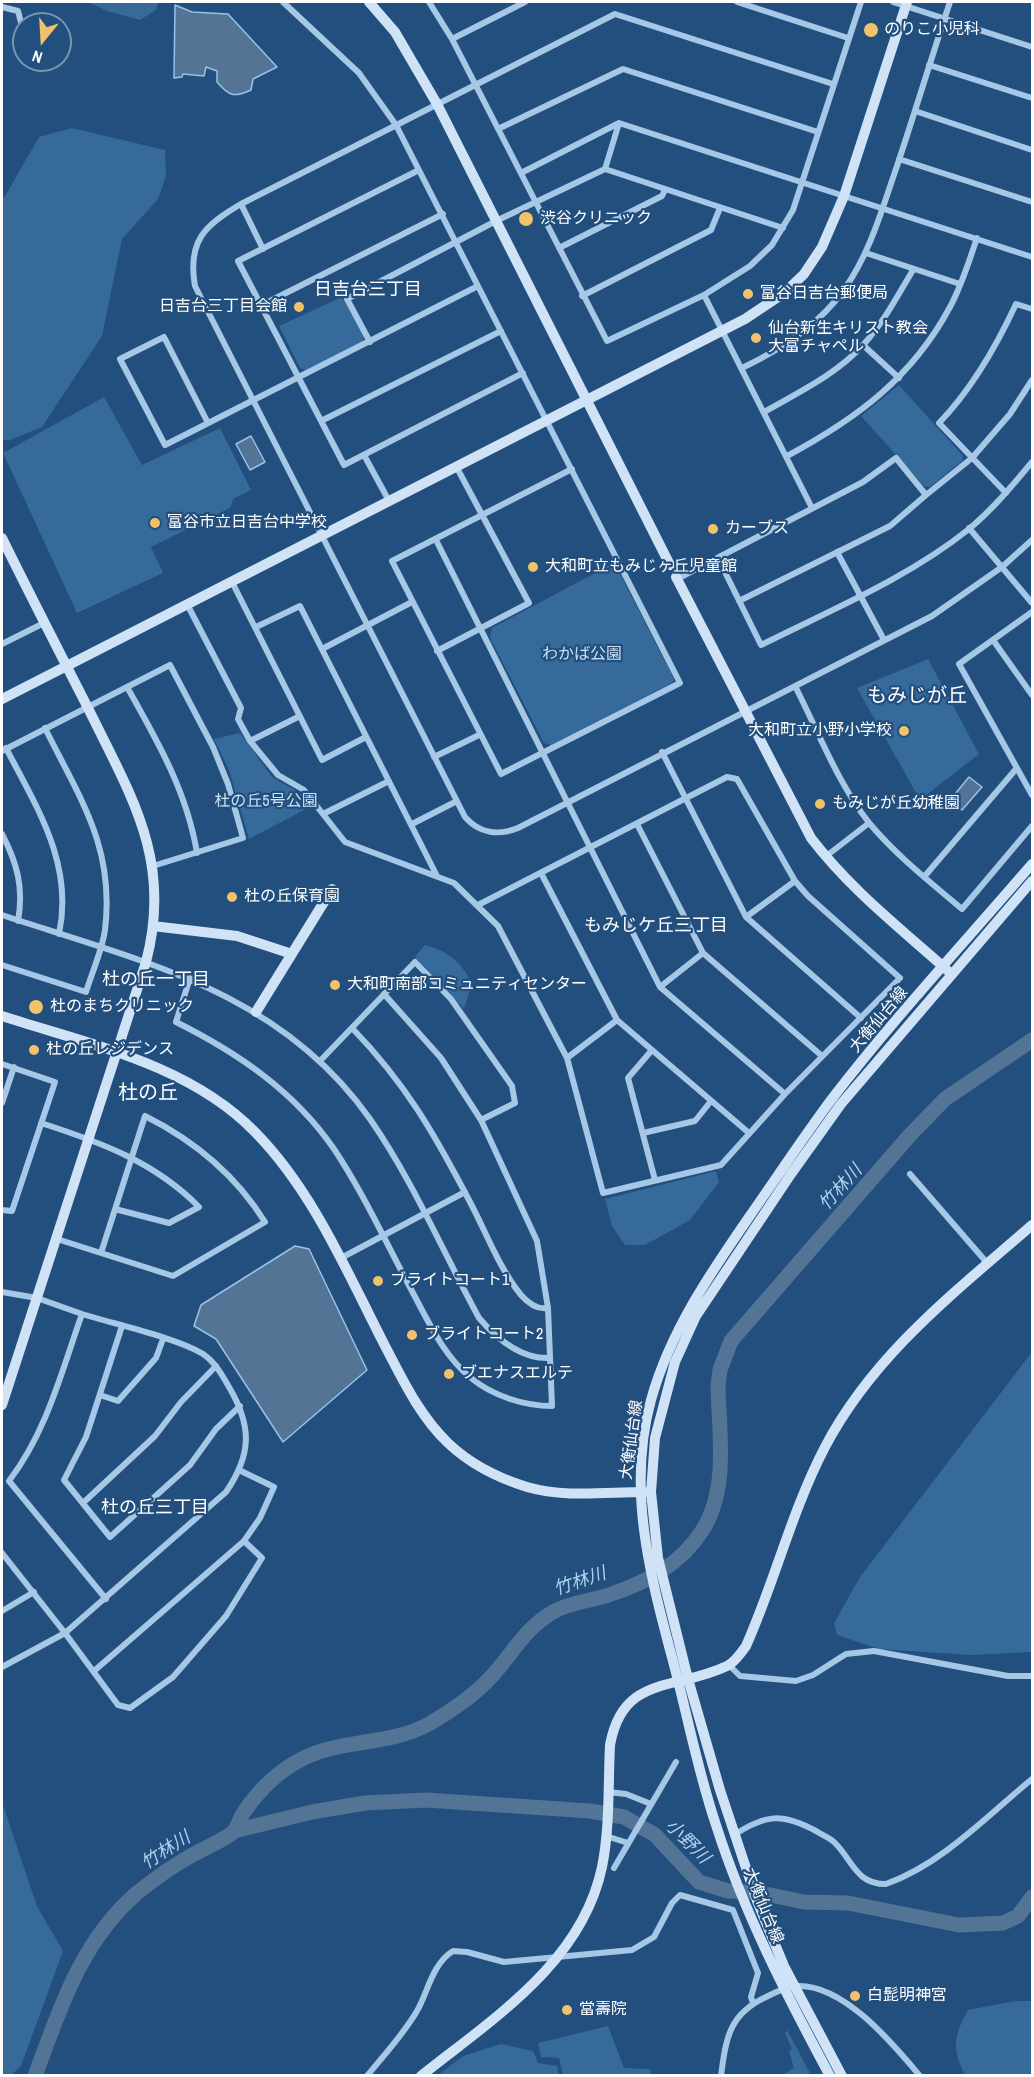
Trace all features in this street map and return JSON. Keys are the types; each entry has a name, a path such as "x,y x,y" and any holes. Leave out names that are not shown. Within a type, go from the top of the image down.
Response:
{"street":[{"path":"283,2 359,73 396,125 458,242 478,286 572,469 680,683 501,774 479,735 392,561 572,469"},
{"path":"292,9 298,2"},
{"path":"369,2 395,32 437,104 670,565"},
{"path":"429,2 476,84 534,202 607,341 704,295 759,259 783,228 802,182 861,2"},
{"path":"452,39 525,2"},
{"path":"737,2 848,38"},
{"path":"893,2 906,3 1032,47"},
{"path":"742,368 782,347 824,312 842,293 866,253 883,208 950,2"},
{"path":"2,699 547,421 723,330 772,302 804,274 822,247 844,196 906,3"},
{"path":"2,7 18,12"},
{"path":"833,84 615,14 212,220 203,232 194,259 195,286 457,801 472,825 495,833 518,828 932,616 1002,567 1032,540"},
{"path":"929,65 1032,98"},
{"path":"498,129 623,69 818,132"},
{"path":"915,111 1032,150"},
{"path":"521,173 619,123 1032,256"},
{"path":"605,169 619,123"},
{"path":"899,159 1032,202"},
{"path":"370,342 347,299 496,221 605,169 783,228"},
{"path":"419,170 238,261 344,465 523,373"},
{"path":"559,248 662,196 666,190"},
{"path":"240,204 263,249"},
{"path":"582,296 711,231 720,208"},
{"path":"262,305 443,214"},
{"path":"787,456 837,429 899,378 949,308 977,238"},
{"path":"866,253 960,284"},
{"path":"764,411 812,385 863,345 885,317 913,270"},
{"path":"208,423 164,337 120,359 165,445 478,286"},
{"path":"704,295 812,508"},
{"path":"1006,493 939,423 969,387 992,352 1016,304 1032,309"},
{"path":"321,421 501,331"},
{"path":"863,345 899,378"},
{"path":"739,601 890,526 972,458 1010,414 1032,380"},
{"path":"364,455 389,501"},
{"path":"926,495 896,458 863,482 677,578 797,816 825,857 867,900 948,970"},
{"path":"718,558 761,645 922,561 969,528 1006,493 1032,462"},
{"path":"437,651 530,603 456,466"},
{"path":"969,528 1032,603"},
{"path":"2,538 129,789 148,840 153,866 153,926 146,962 2,1405"},
{"path":"436,540 660,987 784,1094"},
{"path":"837,552 884,640"},
{"path":"232,582 322,760 366,737"},
{"path":"322,649 412,602"},
{"path":"187,603 241,708 238,719 249,741 278,775 304,790 325,813 345,842 454,883 498,926 567,1058 603,1193 721,1164 784,1094 900,978 808,896 795,881 737,779 728,777 478,905"},
{"path":"256,627 300,606 437,876"},
{"path":"1032,612 959,664 1032,795"},
{"path":"2,643 44,623"},
{"path":"993,640 1032,695"},
{"path":"59,934 64,890 56,849 4,749 170,665 213,747 228,784 243,838 153,866"},
{"path":"795,686 851,796 869,823 924,877 962,909 1032,826"},
{"path":"127,687 182,795 193,828 198,853"},
{"path":"249,741 300,716"},
{"path":"2,964 86,992 105,932 107,886 103,856 94,824 45,728"},
{"path":"434,757 479,735"},
{"path":"662,753 746,918 861,1018"},
{"path":"924,877 1016,769"},
{"path":"325,813 389,781"},
{"path":"412,824 457,801"},
{"path":"825,857 869,823"},
{"path":"637,824 703,953 822,1056"},
{"path":"2,834 19,874 22,898 18,921"},
{"name":"大衡仙台線","path":"830,2076 784,1990 744,1900 701,1775 683,1680 653,1561 645,1492 661,1409 675,1362 696,1317 819,1133 1032,864"},
{"path":"541,873 617,1020 748,1133"},
{"path":"746,918 795,881"},
{"name":"大衡仙台線","path":"948,970 1032,881"},
{"path":"256,1012 332,889"},
{"path":"2,915 190,978 256,1012 320,1061 368,1117 389,1148 479,1318 492,1334 523,1353 549,1358"},
{"path":"153,926 237,936 292,954"},
{"path":"660,987 703,953"},
{"path":"320,1061 416,962 465,1017 512,1086 514,1103 481,1120"},
{"path":"190,978 176,1022 221,1044 256,1068 289,1097 333,1149 443,1348 471,1378 502,1396 539,1406 552,1406 548,1308 537,1241 481,1120 441,1058 384,994"},
{"path":"2,1016 154,1066 193,1084 224,1105 254,1130 289,1173 340,1258 412,1397 438,1432 466,1457 506,1479 547,1491 645,1492"},
{"path":"567,1058 617,1020"},
{"path":"352,1028 401,1083 426,1121 522,1297 541,1309 548,1308"},
{"path":"652,1050 628,1078 656,1180"},
{"path":"2,1064 55,1082 12,1211 2,1210"},
{"path":"2,1102 14,1067"},
{"path":"643,1133 695,1121 711,1101"},
{"path":"57,1239 100,1253 173,1276 265,1222 253,1203 218,1164 173,1130 145,1116 100,1253"},
{"path":"41,1123 89,1138 132,1157 181,1188 199,1207 169,1223 115,1209"},
{"path":"910,1174 988,1264"},
{"path":"340,1258 465,1192"},
{"path":"421,2076 516,2001 559,1956 577,1929 598,1881 606,1832 610,1745 614,1726 621,1712 632,1699 646,1690 729,1665 746,1646 807,1487 848,1409 867,1382 910,1332 1032,1225"},
{"path":"2,1292 37,1298 204,1354 216,1366 240,1407 246,1423 246,1443 241,1471 226,1492 106,1599 64,1633 2,1667"},
{"path":"82,1314 44,1424 28,1455 9,1481 106,1599"},
{"path":"122,1326 86,1437 64,1480 110,1537 190,1465 216,1429 240,1407"},
{"path":"100,1395 118,1401 156,1358 163,1340"},
{"path":"83,1503 155,1436 181,1402 216,1366"},
{"path":"94,1671 244,1541 260,1518 274,1487 241,1471"},
{"path":"2,1554 34,1592 118,1705 130,1708 173,1677 226,1616 262,1558 244,1541"},
{"path":"2,1611 34,1592"},
{"path":"729,1665 740,1676 796,1681 813,1675 846,1654 874,1650 1008,1676 1032,1676"},
{"name":"大衡仙台線","path":"683,1680 757,1901 784,1966 842,2076"},
{"path":"614,1868 676,1762"},
{"path":"734,1835 770,1817 796,1822 835,1842 859,1876 886,1884 922,1867 947,1850 1032,1779"},
{"path":"607,1796 626,1794 650,1807"},
{"path":"606,1832 628,1843"},
{"path":"367,2076 416,2012 437,1967 447,1955 453,1952 467,1952 504,1962 618,1952 642,1947 654,1938 672,1903 680,1895 733,1910 758,1973 751,1997 753,2003"},
{"path":"721,2076 725,2045 731,2028 740,2014 753,2003 795,1986 823,1991 844,2002 885,2035 920,2076"}],"green space":[{"path":"88,2 158,2 156,10 140,20 107,11"},
{"path":"72,128 165,150 166,176 158,199 122,239 102,336 42,427 10,440 2,440 2,191 4,198 39,137"},
{"path":"342,297 364,336 362,342 306,370 300,368 279,326"},
{"path":"899,385 963,456 962,461 930,487 924,486 861,416"},
{"path":"104,397 142,465 220,428 251,490 233,499 230,508 151,547 163,573 77,613 3,453"},
{"name":"わかば公園","path":"612,564 616,566 674,679 672,683 551,745 544,743 490,638 492,628"},
{"path":"928,659 979,754 920,800 857,688"},
{"name":"杜の丘5号公園","path":"240,733 272,777 301,794 312,806 249,839 229,770 214,739"},
{"path":"425,945 453,958 468,976 472,983 464,1009 415,957"},
{"path":"716,1171 719,1182 690,1220 645,1245 625,1245 612,1226 605,1199"},
{"path":"1032,1352 1032,1652 970,1655 879,1649 837,1635 834,1623 860,1577"},
{"path":"2,1802 37,1906 63,1951 21,2066 10,2076 2,2075"},
{"path":"1015,2001 1032,2001 1032,2075 965,2075 958,2057 956,2042 968,2010"},
{"path":"608,2026 624,2068 650,2069 651,2075 563,2075 559,2058 541,2057 538,2043"},
{"path":"787,2030 810,2073 806,2075 782,2075 794,2068 789,2051 792,2049 785,2033"},
{"path":"501,2044 533,2051 538,2063 557,2066 559,2075 438,2075 463,2056"}],"shaded area":[{"path":"175,5 192,12 228,14 277,67 253,79 251,90 236,95 229,93 217,82 217,71 206,67 204,76 183,74 182,77 174,78"},
{"path":"251,436 265,462 250,470 236,444"},
{"path":"969,777 982,787 962,810 950,800"},
{"path":"295,1246 309,1249 367,1370 283,1442 216,1339 194,1326 201,1305"}],"waterway":[{"name":"竹林川","path":"35,2076 63,2001 74,1977 101,1932 118,1912 149,1883 233,1832 250,1804 277,1775 302,1759 317,1753 397,1736 429,1724 478,1690 526,1634 553,1612 636,1584 662,1571 684,1554 702,1531 716,1497 720,1460 718,1386 720,1370 731,1341 910,1135 945,1099 1032,1040"},
{"name":"小野川","path":"234,1831 312,1812 365,1803 426,1800 590,1811 624,1817 655,1835 699,1882 728,1891 761,1893 804,1902 848,1903 959,1925 1003,1923 1018,1916 1032,1897"}],"place":[{"name":"のりこ小児科","path":"871,30"},
{"name":"渋谷クリニック","path":"526,219"},
{"name":"富谷日吉台郵便局","path":"748,294"},
{"name":"日吉台三丁目会館","path":"299,307"},
{"name":"仙台新生キリスト教会 大富チャペル","path":"756,338"},
{"name":"富谷市立日吉台中学校","path":"155,523"},
{"name":"カーブス","path":"713,529"},
{"name":"大和町立もみじヶ丘児童館","path":"533,567"},
{"name":"大和町立小野小学校","path":"904,731"},
{"name":"もみじが丘幼稚園","path":"820,804"},
{"name":"杜の丘保育園","path":"232,897"},
{"name":"大和町南部コミュニティセンター","path":"335,985"},
{"name":"杜のまちクリニック","path":"36,1007"},
{"name":"杜の丘レジデンス","path":"34,1050"},
{"name":"ブライトコート1","path":"378,1281"},
{"name":"ブライトコート2","path":"412,1335"},
{"name":"ブエナスエルテ","path":"449,1374"},
{"name":"白髭明神宮","path":"855,1996"},
{"name":"當壽院","path":"567,2010"}],"district":[{"name":"日吉台三丁目","path":"368,290"},
{"name":"もみじが丘","path":"917,697"},
{"name":"もみじケ丘三丁目","path":"656,926"},
{"name":"杜の丘一丁目","path":"156,980"},
{"name":"杜の丘","path":"148,1094"},
{"name":"杜の丘三丁目","path":"155,1508"}]}
